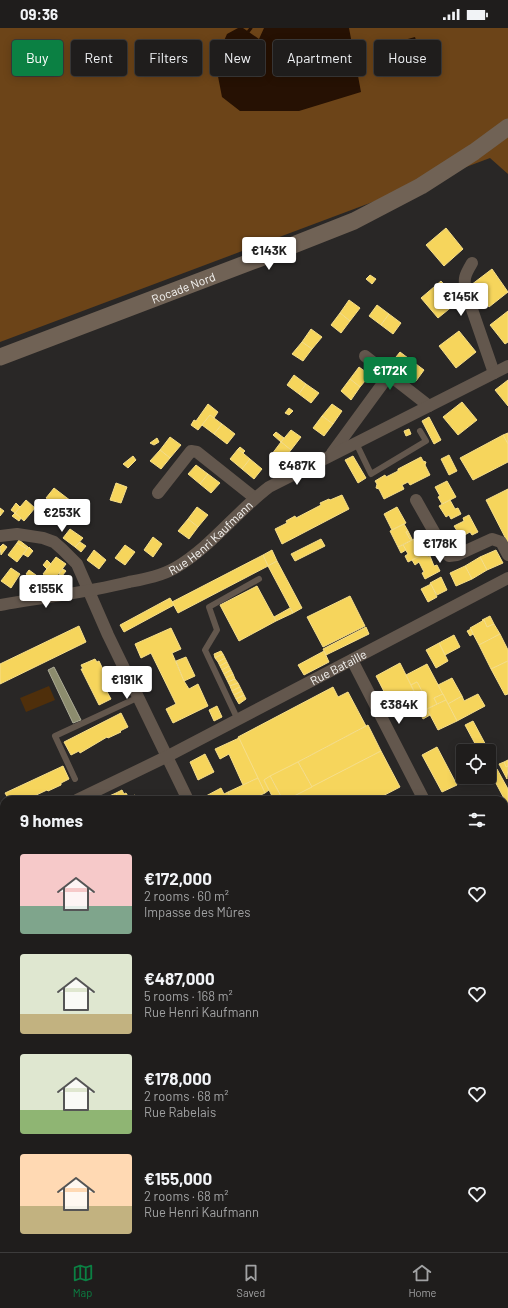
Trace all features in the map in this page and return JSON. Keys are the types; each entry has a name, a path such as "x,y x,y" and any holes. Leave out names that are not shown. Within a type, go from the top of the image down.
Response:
{"main road":[{"name":"Rocade Nord","path":"0,357 258,260 354,221 421,186 474,152 508,127"}],"street":[{"path":"472,263 466,272 464,280 466,292 494,373"},
{"path":"365,356 429,406"},
{"name":"Rue Henri Kaufmann","path":"0,605 88,591 154,576 174,568 193,555 269,487 508,366"},
{"path":"330,456 389,375"},
{"path":"158,493 191,450 197,452 255,498"},
{"path":"416,500 449,556 457,555 492,539 500,542 508,556"},
{"path":"0,536 17,534 43,538 54,542 77,564 108,636 168,756 186,796"},
{"name":"Rue Bataille","path":"85,796 238,720 508,578"},
{"path":"352,660 422,796"}],"lane":[{"path":"356,443 371,474 426,442 420,431"},
{"path":"238,720 205,650 218,630 209,607 259,579"},
{"path":"75,779 56,736 139,697"}],"shaded area":[{"path":"0,28 508,28 508,174 490,158 0,342"},
{"path":"238,28 243,28 259,39 264,28 349,28 351,40 273,40 273,76 358,76 361,92 299,111 240,111 222,97 218,76 265,76 265,40 224,40 227,34"},
{"path":"415,37 416,40 404,40"},
{"path":"49,686 55,700 26,712 20,698"}],"building: Homes":[{"path":"446,228 463,249 444,266 426,245"},
{"path":"492,269 508,292 489,307 471,285"},
{"path":"370,275 376,279 372,284 366,279"},
{"path":"441,281 459,301 438,318 421,298"},
{"path":"349,300 360,308 350,321 340,313"},
{"path":"377,305 389,314 381,325 369,316"},
{"path":"508,311 508,342 505,344 490,325"},
{"path":"340,313 350,321 341,333 331,325"},
{"path":"389,314 401,323 393,334 381,325"},
{"path":"311,329 322,337 312,349 302,342"},
{"path":"459,331 476,352 456,368 439,346"},
{"path":"302,342 312,349 303,361 292,354"},
{"path":"400,352 412,361 404,371 392,362"},
{"path":"412,361 424,370 416,381 404,371"},
{"path":"359,367 370,375 360,387 350,379"},
{"path":"294,375 306,384 299,394 287,385"},
{"path":"350,379 360,387 351,400 341,391"},
{"path":"508,380 508,406 495,390"},
{"path":"306,384 319,393 311,403 299,394"},
{"path":"462,402 477,420 458,435 443,417"},
{"path":"208,404 218,412 214,418 210,415 198,430 191,425 194,420 196,421"},
{"path":"332,404 342,411 333,424 322,416"},
{"path":"289,408 293,411 289,415 285,413"},
{"path":"210,415 222,424 214,434 202,425"},
{"path":"322,416 333,424 324,436 313,428"},
{"path":"429,417 441,440 434,444 422,421"},
{"path":"222,424 235,434 227,444 214,434"},
{"path":"409,429 411,434 406,436 404,431"},
{"path":"291,430 301,437 291,450 281,442"},
{"path":"276,432 284,438 281,442 273,435"},
{"path":"508,433 508,444 503,435"},
{"path":"503,435 508,444 508,462 473,480 460,458"},
{"path":"170,437 181,445 170,458 160,450"},
{"path":"157,438 159,442 154,445 150,443"},
{"path":"281,442 291,450 282,461 272,454"},
{"path":"240,447 245,451 243,453 238,449"},
{"path":"238,449 250,459 242,469 230,459"},
{"path":"160,450 170,458 161,469 150,461"},
{"path":"449,455 457,471 449,475 441,459"},
{"path":"133,456 136,460 128,468 123,464"},
{"path":"353,456 366,478 358,483 345,460"},
{"path":"421,457 423,461 426,462 425,465 430,475 410,485 408,482 402,485 404,489 384,499 379,489 376,488 377,484 375,481 385,475 386,477 398,471 398,469"},
{"path":"250,459 262,469 254,479 242,469"},
{"path":"196,465 208,474 200,484 188,474"},
{"path":"208,474 220,483 211,493 200,484"},
{"path":"447,481 456,497 442,504 435,487"},
{"path":"116,483 127,487 121,503 110,500"},
{"path":"54,488 67,498 60,507 46,498"},
{"path":"508,489 508,543 486,500"},
{"path":"342,495 349,509 282,544 275,529 287,523 286,521 295,516 296,518 321,505 320,503"},
{"path":"67,498 81,508 73,518 60,507"},
{"path":"26,500 35,508 24,521 15,513"},
{"path":"450,500 455,509 458,508 461,514 451,519 449,515 446,517 439,506"},
{"path":"16,503 20,507 15,513 11,510"},
{"path":"197,507 208,515 198,527 188,519"},
{"path":"397,507 406,523 392,530 384,514"},
{"path":"0,508 4,511 0,516"},
{"path":"15,513 21,518 19,521 12,516"},
{"path":"469,515 478,532 472,535 470,532 461,537 454,526 464,521 463,518"},
{"path":"188,519 198,527 189,539 178,531"},
{"path":"404,524 408,531 406,532 407,534 412,540 398,547 390,531"},
{"path":"70,529 83,538 75,547 63,538"},
{"path":"408,531 412,539 410,539 406,532"},
{"path":"153,537 162,544 153,557 144,550"},
{"path":"321,539 325,546 295,561 291,554"},
{"path":"414,539 419,549 423,547 426,553 408,562 405,556 408,554 403,545"},
{"path":"19,540 28,547 27,549 17,543"},
{"path":"80,542 86,546 81,552 75,547"},
{"path":"17,543 27,549 17,562 8,555"},
{"path":"3,544 7,547 1,555 0,547"},
{"path":"125,545 135,552 125,565 115,558"},
{"path":"403,545 406,550 401,553 398,547"},
{"path":"29,547 33,551 28,557 23,554"},
{"path":"94,550 106,560 99,569 87,560"},
{"path":"272,550 277,561 268,566 263,555"},
{"path":"496,550 503,563 487,570 480,557"},
{"path":"426,553 428,557 430,556 434,566 437,565 440,571 425,579 422,573 424,572 419,562 415,565 412,560"},
{"path":"263,555 268,566 178,613 172,602"},
{"path":"56,557 66,564 53,581 43,574"},
{"path":"480,557 487,570 472,579 465,566"},
{"path":"47,560 51,564 47,569 43,565"},
{"path":"277,561 302,608 293,613 268,566"},
{"path":"465,566 472,579 456,586 450,573"},
{"path":"11,568 20,574 11,588 1,581"},
{"path":"63,569 66,571 62,576 59,574"},
{"path":"29,570 40,578 36,582 26,574"},
{"path":"441,577 447,590 437,595 430,583"},
{"path":"431,584 437,597 428,602 421,589"},
{"path":"257,586 276,621 239,641 220,605"},
{"path":"350,596 365,626 323,647 307,617"},
{"path":"170,598 174,605 124,632 120,625"},
{"path":"290,608 293,613 276,621 274,617"},
{"path":"490,616 494,624 487,627 484,620 482,620"},
{"path":"484,620 487,627 494,624 500,634 479,645 470,628"},
{"path":"79,626 86,642 0,684 0,664"},
{"path":"366,627 369,634 326,655 323,649"},
{"path":"171,628 181,649 172,653 184,681 189,689 198,684 208,706 173,723 166,709 176,704 151,653 141,658 135,644"},
{"path":"471,629 473,634 470,636 467,631"},
{"path":"500,634 508,650 508,661 491,669 479,645"},
{"path":"454,635 460,647 445,655 439,643"},
{"path":"439,643 448,661 436,668 426,650"},
{"path":"221,651 223,654 215,658 214,654"},
{"path":"324,651 329,662 304,675 298,665"},
{"path":"223,654 225,658 218,662 215,658"},
{"path":"186,657 195,676 184,681 176,661"},
{"path":"225,658 227,662 220,666 218,662"},
{"path":"95,659 97,662 99,661 111,686 105,688 111,699 99,705 81,669 83,669 81,665"},
{"path":"508,661 508,694 505,695 491,669"},
{"path":"227,662 229,666 222,670 220,666"},
{"path":"400,663 417,697 393,709 376,676"},
{"path":"427,664 443,694 434,698 437,704 427,709 430,715 423,719 413,699 423,693 417,682 411,685 406,675"},
{"path":"229,666 231,670 224,674 222,670"},
{"path":"231,670 233,674 226,678 224,674"},
{"path":"233,674 235,679 228,682 226,678"},
{"path":"452,678 462,696 448,704 438,685"},
{"path":"235,679 238,683 230,686 228,682"},
{"path":"417,682 423,693 417,697 411,685"},
{"path":"238,683 240,687 232,691 230,686"},
{"path":"240,687 242,691 234,695 232,691"},
{"path":"333,687 338,697 348,692 366,726 264,780 269,790 265,793 238,737"},
{"path":"242,691 244,695 236,699 234,695"},
{"path":"443,694 446,700 437,704 434,698"},
{"path":"478,694 485,706 457,721 448,704 462,696 464,701"},
{"path":"244,695 246,699 239,704 236,699"},
{"path":"446,700 457,721 438,730 427,709"},
{"path":"217,706 222,717 214,721 209,710"},
{"path":"121,713 128,727 120,731 121,732 108,738 107,737 80,753 79,751 71,755 64,742"},
{"path":"473,721 485,744 475,744 465,725"},
{"path":"368,725 381,751 312,787 298,762"},
{"path":"239,738 258,778 243,785 229,754 220,759 215,749"},
{"path":"437,747 457,785 442,792 422,755"},
{"path":"381,751 400,787 383,796 294,796"},
{"path":"205,754 214,772 198,780 190,762"},
{"path":"508,760 508,766 506,767 504,762"},
{"path":"298,762 312,787 294,796 281,796 270,776"},
{"path":"504,762 506,767 508,766 507,779 499,764"},
{"path":"63,766 69,779 61,783 61,785 34,796 7,796 5,793"},
{"path":"497,769 508,789 508,796 503,796 496,783"},
{"path":"270,776 281,796 272,796 264,780"},
{"path":"258,778 265,793 259,796 230,796 228,792"},
{"path":"221,788 224,794 228,792 230,796 206,796"},
{"path":"122,790 124,794 126,793 128,796 117,796 116,793"},
{"path":"116,793 117,796 109,796"}],"building: Industry":[{"path":"54,667 81,720 73,723 48,670"}],"waterway":[{"path":"248,32 251,28"}]}
